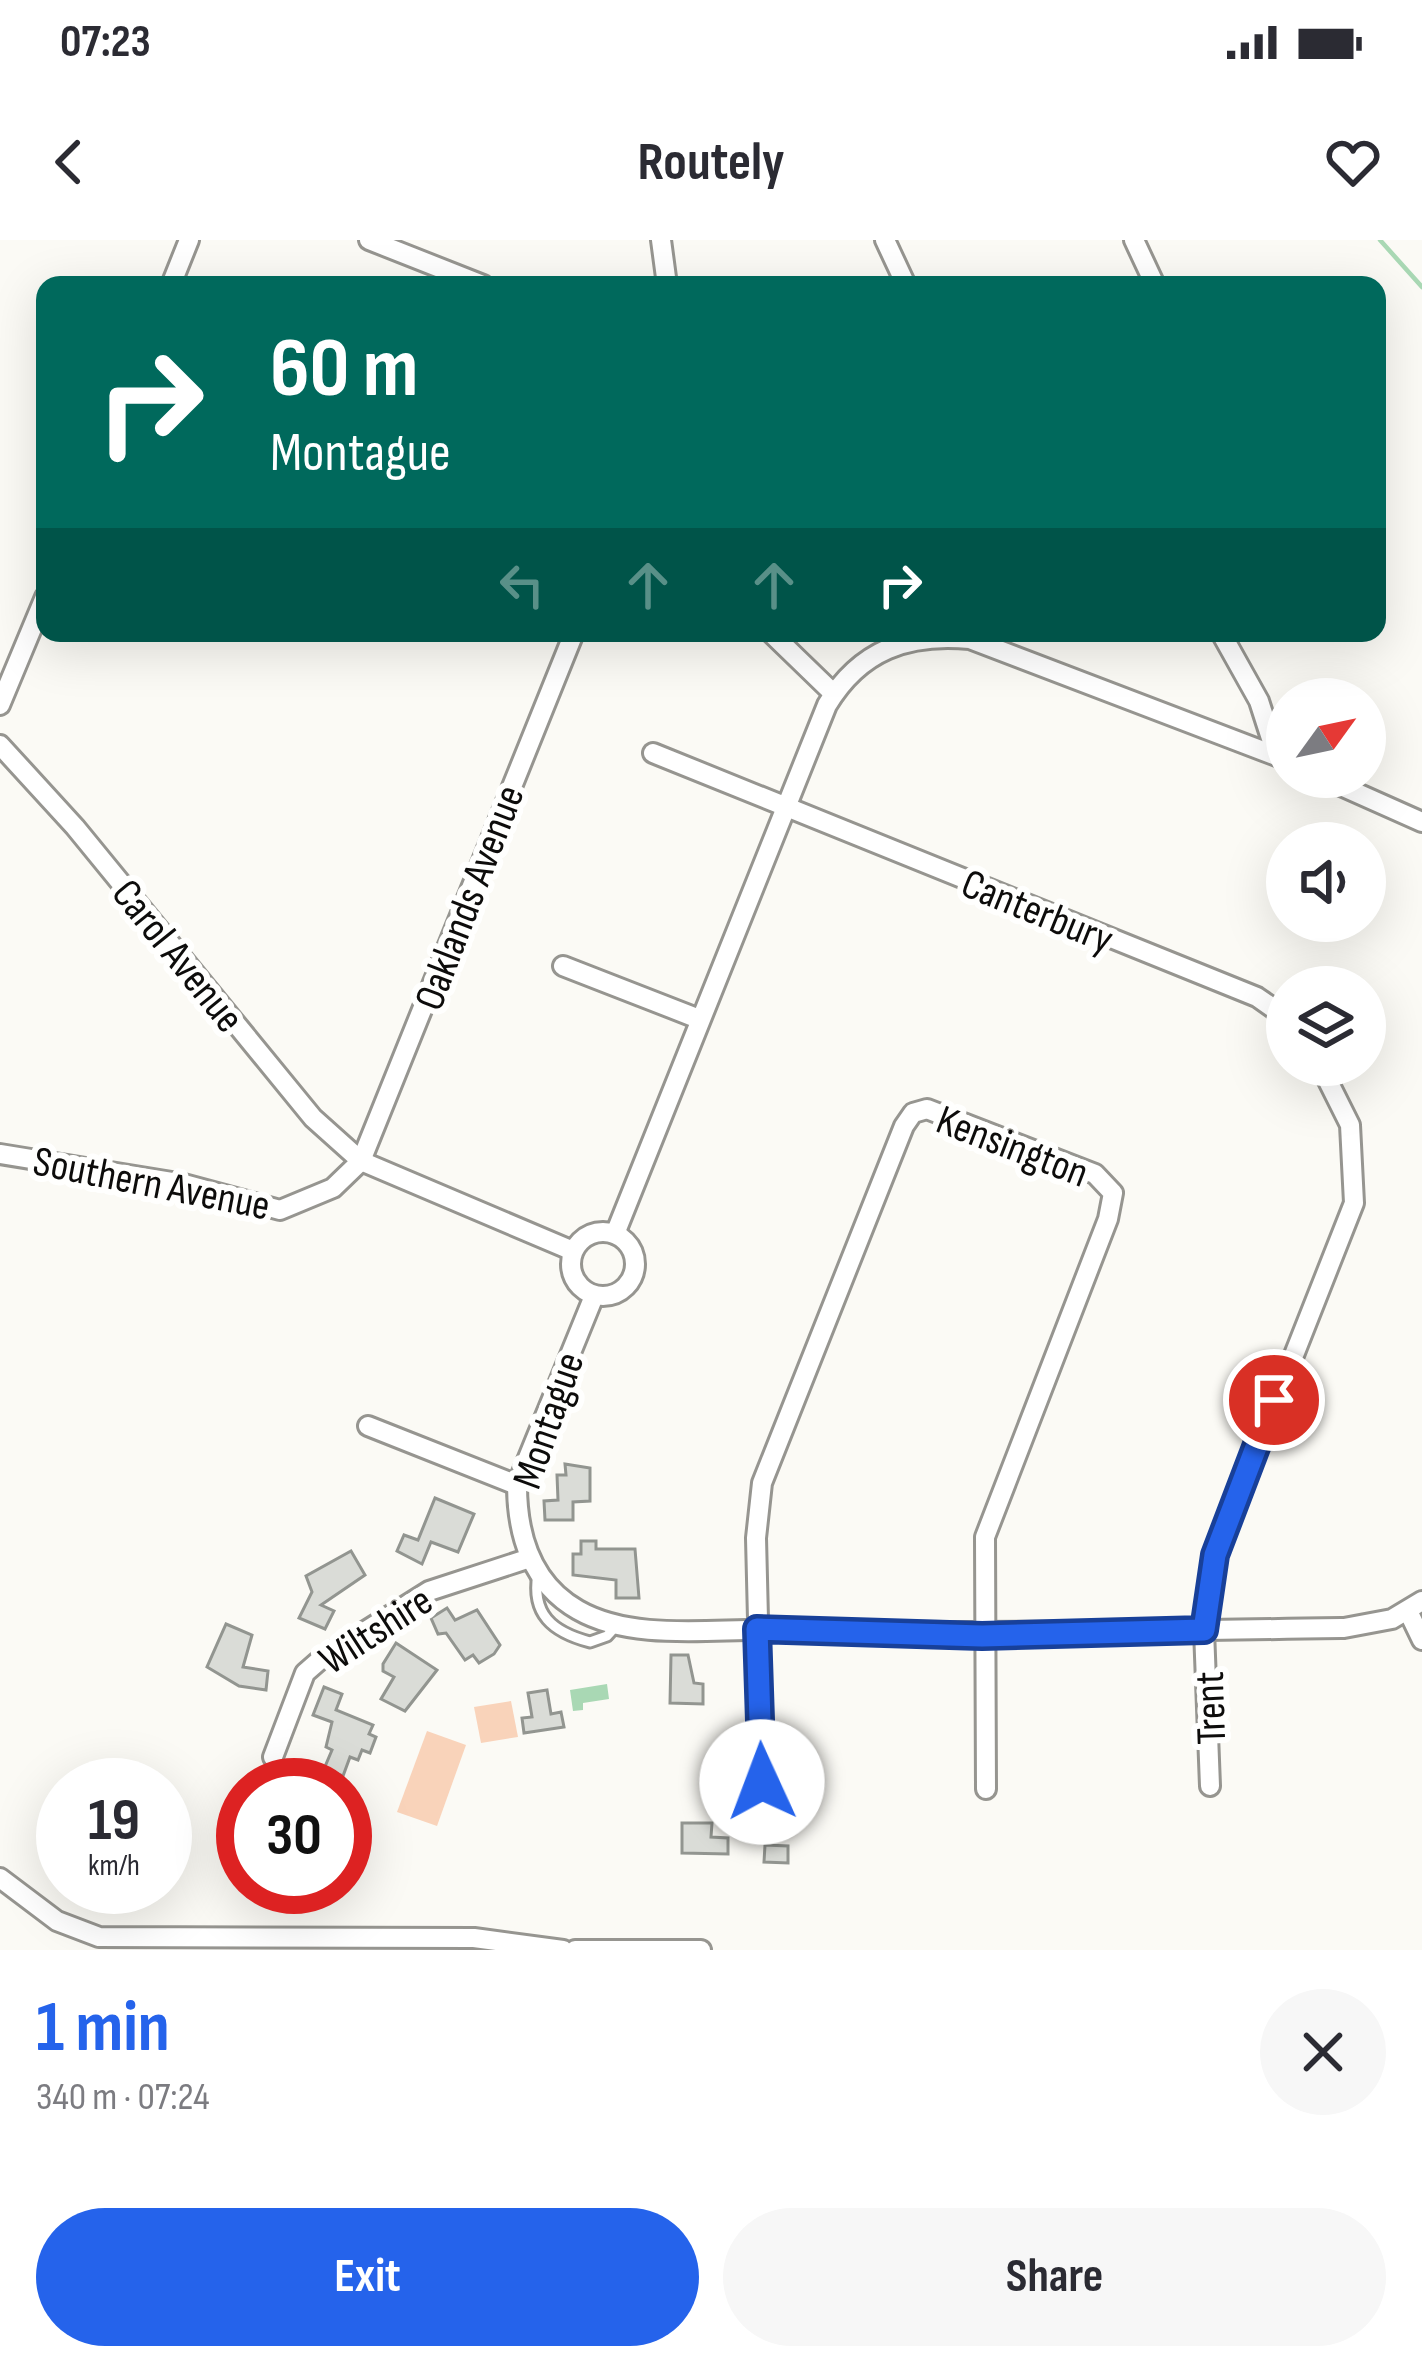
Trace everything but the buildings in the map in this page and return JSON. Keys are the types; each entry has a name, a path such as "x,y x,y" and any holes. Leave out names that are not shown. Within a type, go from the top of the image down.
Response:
{"street":[{"path":"175,276 189,240"},
{"path":"369,240 460,276"},
{"path":"661,240 667,276"},
{"path":"885,240 902,276"},
{"path":"1134,240 1151,276"},
{"path":"0,705 36,619"},
{"name":"Oaklands Avenue","path":"361,1161 570,642"},
{"path":"780,642 834,694"},
{"path":"615,1234 834,694 867,658 900,642"},
{"path":"985,642 1266,752"},
{"path":"1226,642 1266,718"},
{"name":"Carol Avenue","path":"0,745 75,826 313,1118 361,1161 573,1251"},
{"name":"Canterbury","path":"653,753 1266,1003"},
{"path":"1368,798 1422,822"},
{"path":"563,966 699,1019"},
{"name":"Trent","path":"1210,1786 1204,1630 1224,1529 1352,1211 1350,1125 1331,1086"},
{"name":"Kensington","path":"757,1629 758,1510 769,1461 904,1126 913,1113 927,1108 1095,1174 1113,1193 1108,1219 995,1500 985,1537 982,1636"},
{"name":"Southern Avenue","path":"0,1154 184,1184 280,1210 320,1196 361,1161"},
{"path":"595,1232 615,1234 634,1258 632,1279 616,1293 594,1295 572,1273 573,1251 595,1232"},
{"name":"Montague","path":"534,1565 518,1517 517,1485 594,1295"},
{"path":"368,1426 517,1485"},
{"path":"534,1565 574,1608 617,1624 982,1636 1344,1628 1378,1624 1415,1606 1422,1640"},
{"name":"Wiltshire","path":"272,1756 299,1685 321,1659 429,1591 534,1565"},
{"path":"757,1629 762,1782"},
{"path":"982,1636 986,1790"},
{"path":"0,1878 97,1944 433,1944 563,1950"},
{"path":"575,1950 701,1950"}],"lane":[{"path":"534,1565 538,1609 550,1624 590,1642 607,1636 617,1624"}],"shaded area":[{"path":"607,1684 609,1699 583,1703 583,1710 573,1711 570,1690"},
{"path":"511,1701 518,1737 481,1743 474,1707"},
{"path":"427,1731 466,1745 437,1826 397,1812"}],"waterway":[{"path":"1380,240 1422,287"}],"route":[{"path":"762,1782 757,1629 982,1636 1204,1630 1215,1555 1274,1400"}]}
